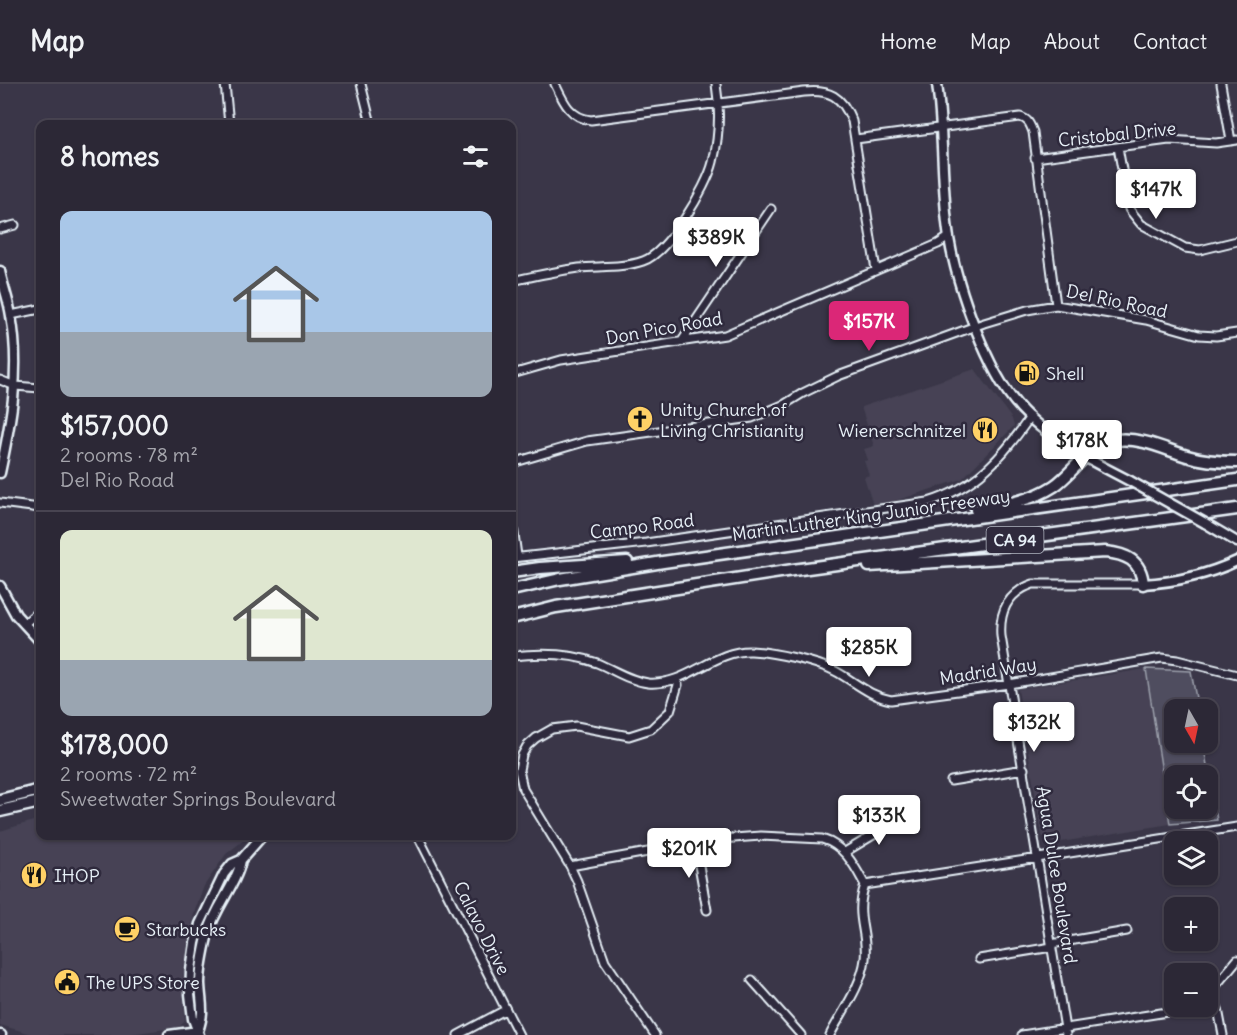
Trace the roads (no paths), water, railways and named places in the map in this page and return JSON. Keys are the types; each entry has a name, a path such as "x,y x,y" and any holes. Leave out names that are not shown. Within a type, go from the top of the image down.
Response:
{"highway":[{"path":"823,538 912,523 1029,499 1055,485 1084,457 1106,443 1116,440 1160,445 1197,458 1237,462"},
{"name":"Martin Luther King Junior Freeway","path":"516,589 560,579 663,562 1237,480"},
{"name":"CA 94","path":"516,619 541,610 794,570 1237,509"},
{"path":"794,570 1105,552 1125,555 1135,562 1140,568 1143,584"},
{"path":"516,572 566,566 663,562"},
{"path":"0,800 36,791"},
{"path":"0,811 36,803"}],"main road":[{"path":"937,84 949,237 959,282 974,326 1004,389 1030,417 1084,457 1237,542"},
{"path":"0,271 11,315 15,357 15,386 10,428 0,473"},
{"name":"Agua Dulce Boulevard","path":"1143,584 1192,577 1237,561"},
{"path":"0,586 11,607 36,637"},
{"path":"198,1033 193,1018 190,994 191,970 200,925 221,880 232,864 241,860 258,840"},
{"path":"198,1033 203,1017 201,971 209,929 225,894 239,872 241,860"},
{"path":"214,917 213,910 222,890 221,880"},
{"path":"200,925 202,937 198,965 201,971"},
{"path":"169,1035 198,1033"}],"street":[{"path":"225,84 230,120"},
{"path":"361,84 370,120"},
{"path":"555,84 570,111 579,117 591,120 821,90 832,95 846,109 852,121 876,270"},
{"path":"516,280 570,269 635,263 648,260 658,253 683,221 709,172 719,102 716,84"},
{"path":"1221,84 1234,140"},
{"path":"856,139 1020,117 1030,123 1056,304"},
{"name":"Cristobal Drive","path":"1035,158 1169,141 1216,143 1234,140"},
{"path":"1118,147 1129,209 1141,224 1185,248 1200,250 1237,241"},
{"path":"682,341 771,209"},
{"path":"0,229 15,225"},
{"name":"Don Pico Road","path":"516,373 561,360 725,335 938,244 949,237"},
{"name":"Del Rio Road","path":"516,462 587,441 752,418 785,404 838,376 974,326 1056,304 1146,320 1199,335 1216,336 1237,333"},
{"path":"11,315 36,310"},
{"path":"0,380 15,386 36,388"},
{"name":"Campo Road","path":"516,557 646,543 928,502 970,484 987,470 1030,417"},
{"path":"0,503 36,508"},
{"name":"Agua Dulce Boulevard","path":"1066,1032 1001,624 1004,608 1016,592 1027,586 1039,583 1143,584"},
{"path":"24,624 36,614"},
{"name":"Madrid Way","path":"516,656 551,655 584,660 644,682 664,682 677,679 721,657 747,651 760,652 821,664 873,696 891,700 1009,684 1162,658 1237,675"},
{"path":"655,1035 605,961 570,866 521,785 519,770 524,751 541,734 562,726 576,726 624,736 646,732 661,722 670,711 678,685 677,679"},
{"path":"951,781 1024,769"},
{"path":"845,852 885,828 890,818"},
{"path":"865,885 1237,827"},
{"path":"570,866 694,843 754,836 822,839 832,842 845,852 865,885 860,912 865,942 865,962 857,983 830,1035"},
{"name":"Calavo Drive","path":"420,840 519,1035"},
{"path":"694,843 707,910"},
{"path":"979,959 1127,932"},
{"path":"1218,982 1237,960"},
{"path":"752,980 801,1035"},
{"path":"1218,1009 1223,1035"},
{"path":"458,1035 505,1010"},
{"path":"1022,1035 1066,1032 1164,1013"}],"place":[{"name":"Shell","path":"1027,373"},
{"name":"Unity Church of Living Christianity","path":"640,419"},
{"name":"Wienerschnitzel","path":"985,430"},
{"name":"IHOP","path":"34,875"},
{"name":"Starbucks","path":"127,929"},
{"name":"The UPS Store","path":"67,982"}]}
